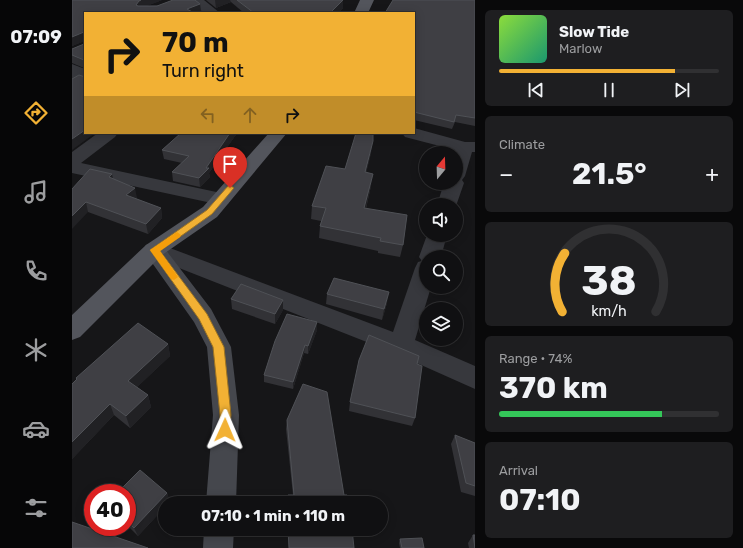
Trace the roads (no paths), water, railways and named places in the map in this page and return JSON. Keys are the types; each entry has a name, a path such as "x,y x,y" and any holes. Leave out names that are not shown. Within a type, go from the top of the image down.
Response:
{"main road":[{"path":"361,12 367,0"},
{"path":"72,330 154,250 210,212 277,134"}],"street":[{"path":"195,0 212,12"},
{"path":"72,68 82,74 72,82"},
{"path":"72,161 108,134"},
{"path":"415,134 470,147 463,162"},
{"path":"72,167 221,199"},
{"path":"154,250 401,345 475,378"},
{"path":"154,250 203,316 218,347 226,415 221,496"},
{"path":"401,345 419,290"},
{"path":"218,548 219,536"}]}
